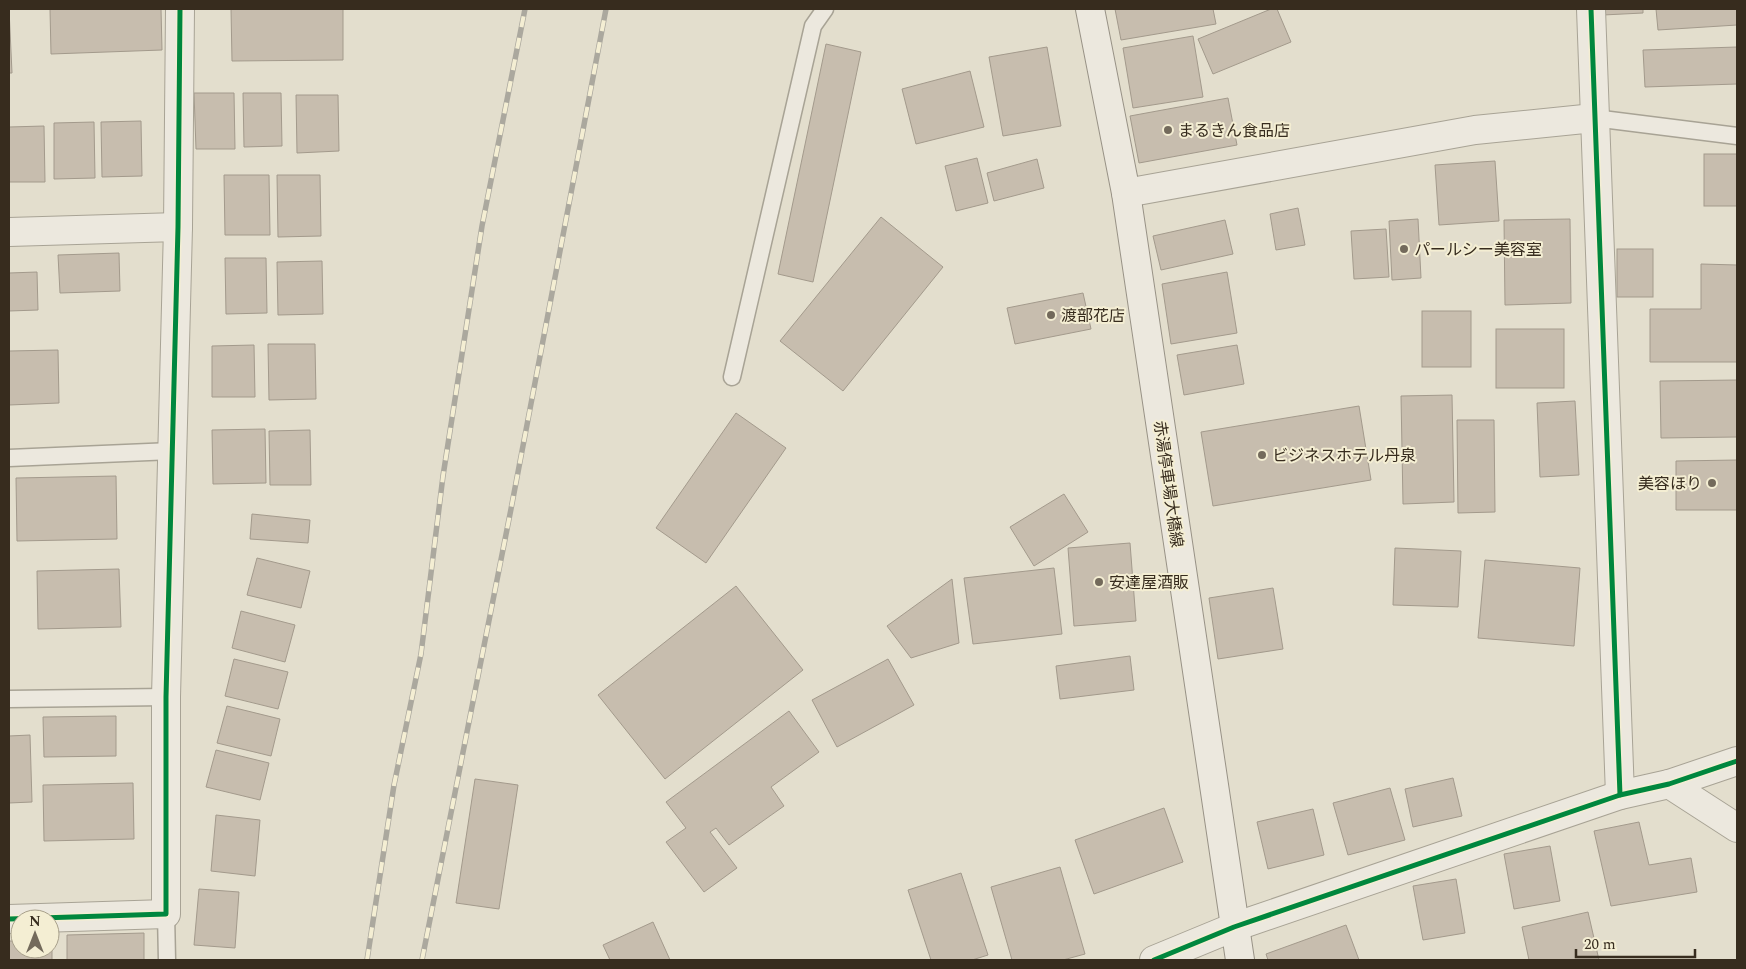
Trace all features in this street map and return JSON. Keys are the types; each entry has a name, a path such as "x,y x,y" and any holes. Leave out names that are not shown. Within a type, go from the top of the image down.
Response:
{"street":[{"path":"9,919 166,914 166,697 178,227 180,9"},
{"name":"赤湯停車場大橋線","path":"1090,9 1126,193 1240,960"},
{"path":"1591,9 1620,795"},
{"path":"1126,193 1475,130 1594,118"},
{"path":"9,232 178,227"},
{"path":"1154,960 1234,927 1620,795 1668,784 1737,761"},
{"path":"1668,784 1737,828"}],"lane":[{"path":"732,377 813,26 825,9"},
{"path":"1594,118 1737,136"},
{"path":"9,458 172,452"},
{"path":"9,699 166,697"},
{"path":"166,914 167,960"}],"building":[{"path":"9,9 12,73 9,73"},
{"path":"50,9 161,9 162,50 51,54"},
{"path":"231,9 343,9 343,60 232,61"},
{"path":"1115,9 1213,9 1216,24 1121,40"},
{"path":"1271,9 1277,9 1291,42 1213,74 1198,39"},
{"path":"1603,9 1643,9 1643,13 1603,15"},
{"path":"1656,9 1737,9 1737,25 1658,30"},
{"path":"1193,36 1203,97 1133,108 1123,48"},
{"path":"826,44 861,52 813,282 778,274"},
{"path":"1047,47 1061,126 1003,136 989,57"},
{"path":"1737,47 1737,84 1645,87 1643,50"},
{"path":"970,71 984,127 916,144 902,89"},
{"path":"194,93 234,93 235,149 196,149"},
{"path":"243,93 281,93 282,146 244,147"},
{"path":"296,95 338,95 339,151 297,153"},
{"path":"1228,98 1237,145 1139,163 1130,116"},
{"path":"141,121 142,176 102,177 101,122"},
{"path":"94,122 95,178 54,179 54,123"},
{"path":"44,126 45,182 9,182 9,127"},
{"path":"1704,154 1737,154 1737,206 1704,206"},
{"path":"977,158 988,203 956,211 945,166"},
{"path":"1037,159 1044,188 994,201 987,173"},
{"path":"1495,161 1499,221 1439,225 1435,165"},
{"path":"224,175 269,175 270,235 225,235"},
{"path":"277,175 320,175 321,236 278,237"},
{"path":"1298,208 1305,245 1276,250 1270,214"},
{"path":"881,217 943,267 843,391 780,341"},
{"path":"1418,219 1421,278 1392,280 1389,221"},
{"path":"1570,219 1571,303 1505,305 1504,220"},
{"path":"1225,220 1233,254 1161,270 1153,236"},
{"path":"1386,229 1389,277 1354,279 1351,231"},
{"path":"1617,249 1653,249 1653,297 1617,297"},
{"path":"119,253 120,291 60,293 58,255"},
{"path":"225,258 266,258 267,313 226,314"},
{"path":"322,261 323,314 278,315 277,262"},
{"path":"1701,264 1737,265 1737,362 1650,362 1650,309 1701,309"},
{"path":"37,272 38,310 9,311 9,273"},
{"path":"1227,272 1237,333 1171,344 1162,284"},
{"path":"1083,293 1091,329 1015,344 1007,308"},
{"path":"1422,311 1471,311 1471,367 1422,367"},
{"path":"1496,329 1564,329 1564,388 1496,388"},
{"path":"268,344 315,344 316,399 269,400"},
{"path":"254,345 255,397 212,397 212,346"},
{"path":"1237,345 1244,384 1184,395 1177,355"},
{"path":"58,350 59,403 9,405 9,351"},
{"path":"1737,380 1737,437 1661,438 1660,381"},
{"path":"1452,395 1454,502 1403,504 1401,396"},
{"path":"1575,401 1579,475 1540,477 1537,403"},
{"path":"1359,406 1371,480 1213,506 1201,432"},
{"path":"736,413 786,448 706,563 656,528"},
{"path":"1457,420 1494,420 1495,512 1458,513"},
{"path":"265,429 266,483 213,484 212,430"},
{"path":"310,430 311,485 270,485 269,431"},
{"path":"1737,460 1737,510 1676,510 1676,461"},
{"path":"116,476 117,539 17,541 16,478"},
{"path":"1064,494 1088,532 1034,566 1010,527"},
{"path":"252,514 310,520 308,543 250,539"},
{"path":"1130,543 1136,621 1074,626 1068,548"},
{"path":"1395,548 1461,551 1458,607 1393,605"},
{"path":"257,558 310,571 301,608 247,595"},
{"path":"1485,560 1580,568 1574,646 1478,638"},
{"path":"1054,568 1062,634 973,644 964,578"},
{"path":"119,569 121,627 38,629 37,571"},
{"path":"952,579 959,643 911,658 887,626"},
{"path":"736,586 803,670 665,779 598,695"},
{"path":"1273,588 1283,649 1218,659 1209,598"},
{"path":"241,611 295,625 285,662 232,648"},
{"path":"1130,656 1134,690 1060,699 1056,666"},
{"path":"234,659 288,672 278,709 225,696"},
{"path":"888,659 914,705 837,747 812,700"},
{"path":"227,706 280,719 271,756 217,743"},
{"path":"789,711 819,752 771,787 784,806 729,845 716,828 710,832 737,868 704,892 666,842 686,828 666,802"},
{"path":"116,716 116,756 44,757 43,717"},
{"path":"30,735 32,802 9,803 9,736"},
{"path":"216,750 269,763 260,800 206,787"},
{"path":"1453,778 1462,816 1413,827 1405,789"},
{"path":"475,779 518,785 499,909 456,903"},
{"path":"133,783 134,839 44,841 43,785"},
{"path":"1390,788 1405,840 1348,855 1333,803"},
{"path":"1164,808 1183,862 1094,894 1075,840"},
{"path":"1313,809 1324,855 1268,869 1257,822"},
{"path":"216,815 260,820 255,876 211,871"},
{"path":"1639,822 1649,865 1691,858 1697,892 1611,906 1594,831"},
{"path":"1550,846 1560,901 1514,909 1504,854"},
{"path":"1060,867 1085,954 1063,960 1012,960 991,887"},
{"path":"961,873 988,955 972,960 931,960 908,890"},
{"path":"1456,879 1465,933 1423,940 1413,886"},
{"path":"199,889 239,892 235,948 194,945"},
{"path":"1588,912 1599,960 1529,960 1522,927"},
{"path":"653,922 670,960 610,960 603,945"},
{"path":"1346,925 1359,960 1268,960 1266,954"},
{"path":"144,933 144,960 67,960 67,935"},
{"path":"9,941 10,959 52,959 52,960 9,960"}],"railway":[{"path":"367,960 394,785 421,654 443,476 482,226 525,9"},
{"path":"422,960 511,509 606,9"}],"cycle path":[{"path":"9,919 166,914 166,697 178,227 180,9"},
{"path":"1591,9 1620,795"},
{"path":"1154,960 1234,927 1620,795 1669,784 1737,761"}],"place":[{"name":"まるきん食品店","path":"1168,130"},
{"name":"パールシー美容室","path":"1404,249"},
{"name":"渡部花店","path":"1051,315"},
{"name":"ビジネスホテル丹泉","path":"1262,455"},
{"name":"美容ほり","path":"1712,483"},
{"name":"安達屋酒販","path":"1099,582"}]}
